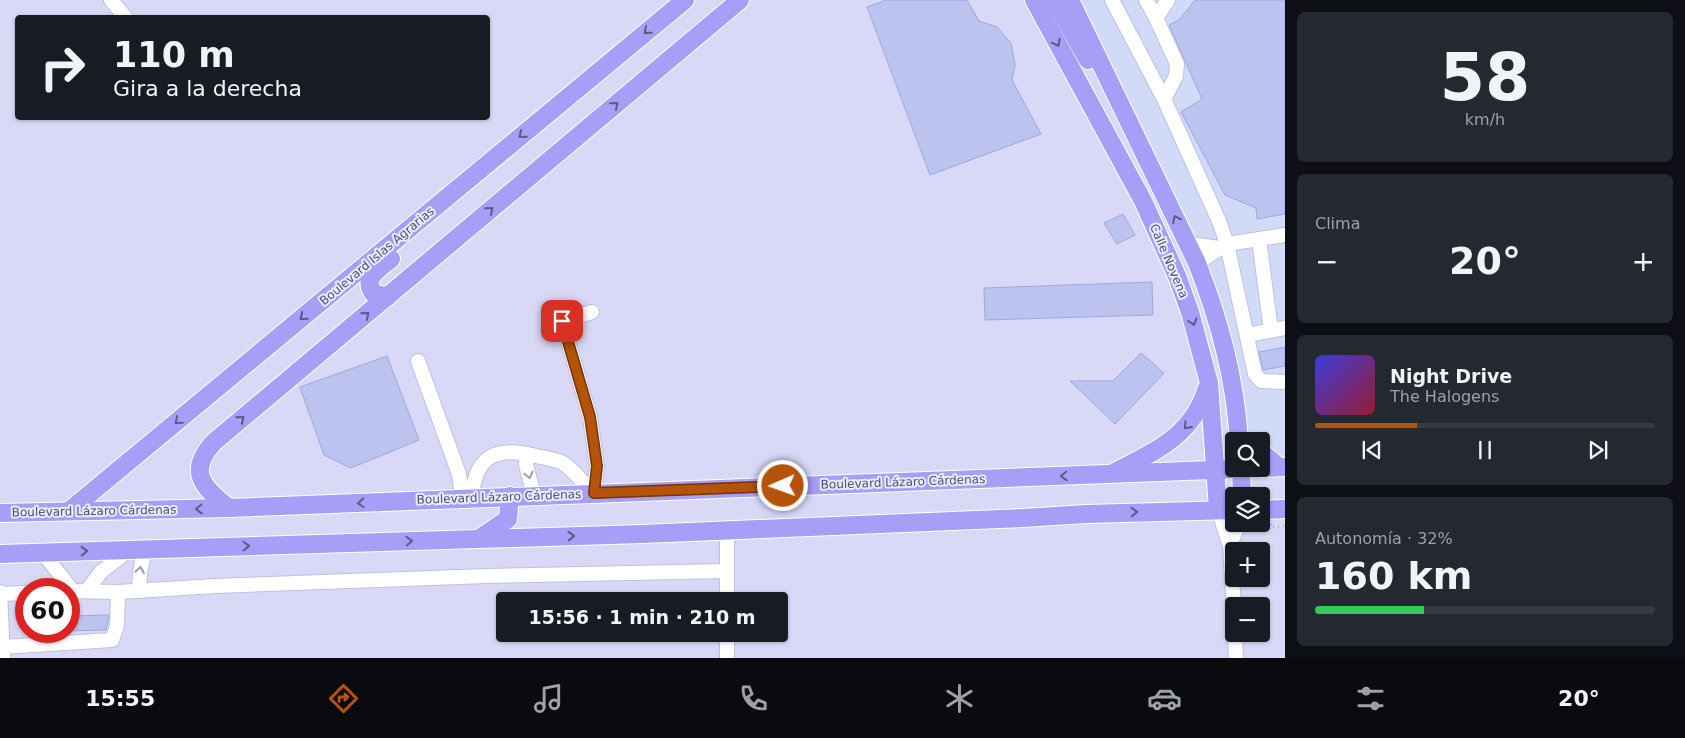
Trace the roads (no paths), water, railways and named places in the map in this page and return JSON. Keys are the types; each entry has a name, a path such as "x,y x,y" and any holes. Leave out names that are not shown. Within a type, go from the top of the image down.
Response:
{"main road":[{"name":"Boulevard Islas Agrarias","path":"70,511 685,0"},
{"path":"673,57 684,34 715,7 719,0"},
{"path":"229,508 212,494 201,480 198,469 206,450 740,0"},
{"name":"Calle Novena","path":"1070,0 1197,263 1224,339 1237,406 1238,432"},
{"path":"1036,3 1050,3 1058,7 1086,58 1091,64 1103,68"},
{"name":"Calle Novena","path":"1036,3 1143,201 1180,285 1209,383 1215,470 1225,506"},
{"path":"1143,201 1157,215 1180,256 1197,263"},
{"path":"387,297 373,294 369,289 369,281 375,272 433,224 436,206"},
{"path":"1112,474 1157,450 1185,428 1202,404 1209,383"},
{"path":"1237,406 1247,432"},
{"path":"1270,458 1282,467"},
{"name":"Boulevard Lázaro Cárdenas","path":"0,513 229,508 1225,470"},
{"path":"477,539 493,531 508,519 510,496"},
{"path":"1270,510 1285,509"},
{"path":"0,554 477,539 1225,510"}],"street":[{"path":"111,0 124,15"},
{"path":"1112,0 1164,99 1219,221 1223,246 1247,335 1255,374 1261,381 1285,382"},
{"path":"1146,0 1177,64 1176,76 1164,99"},
{"path":"1156,18 1168,0"},
{"path":"1188,244 1223,246 1285,235"},
{"path":"1247,335 1278,329 1259,239"},
{"path":"1197,263 1223,246"},
{"path":"592,312 562,321 590,417 597,466 594,493"},
{"path":"418,361 467,498"},
{"path":"467,498 474,475 489,457 505,452 527,454 563,463 594,493"},
{"path":"527,454 526,466 534,495"},
{"path":"727,530 727,592"},
{"path":"80,588 137,549 140,572 139,591"},
{"path":"42,552 65,578"},
{"path":"80,591 118,592 215,586 486,576 727,571"},
{"path":"15,594 0,593 2,652 112,640 117,626 118,592"},
{"path":"727,642 727,658"},
{"path":"1235,642 1236,658"}]}
